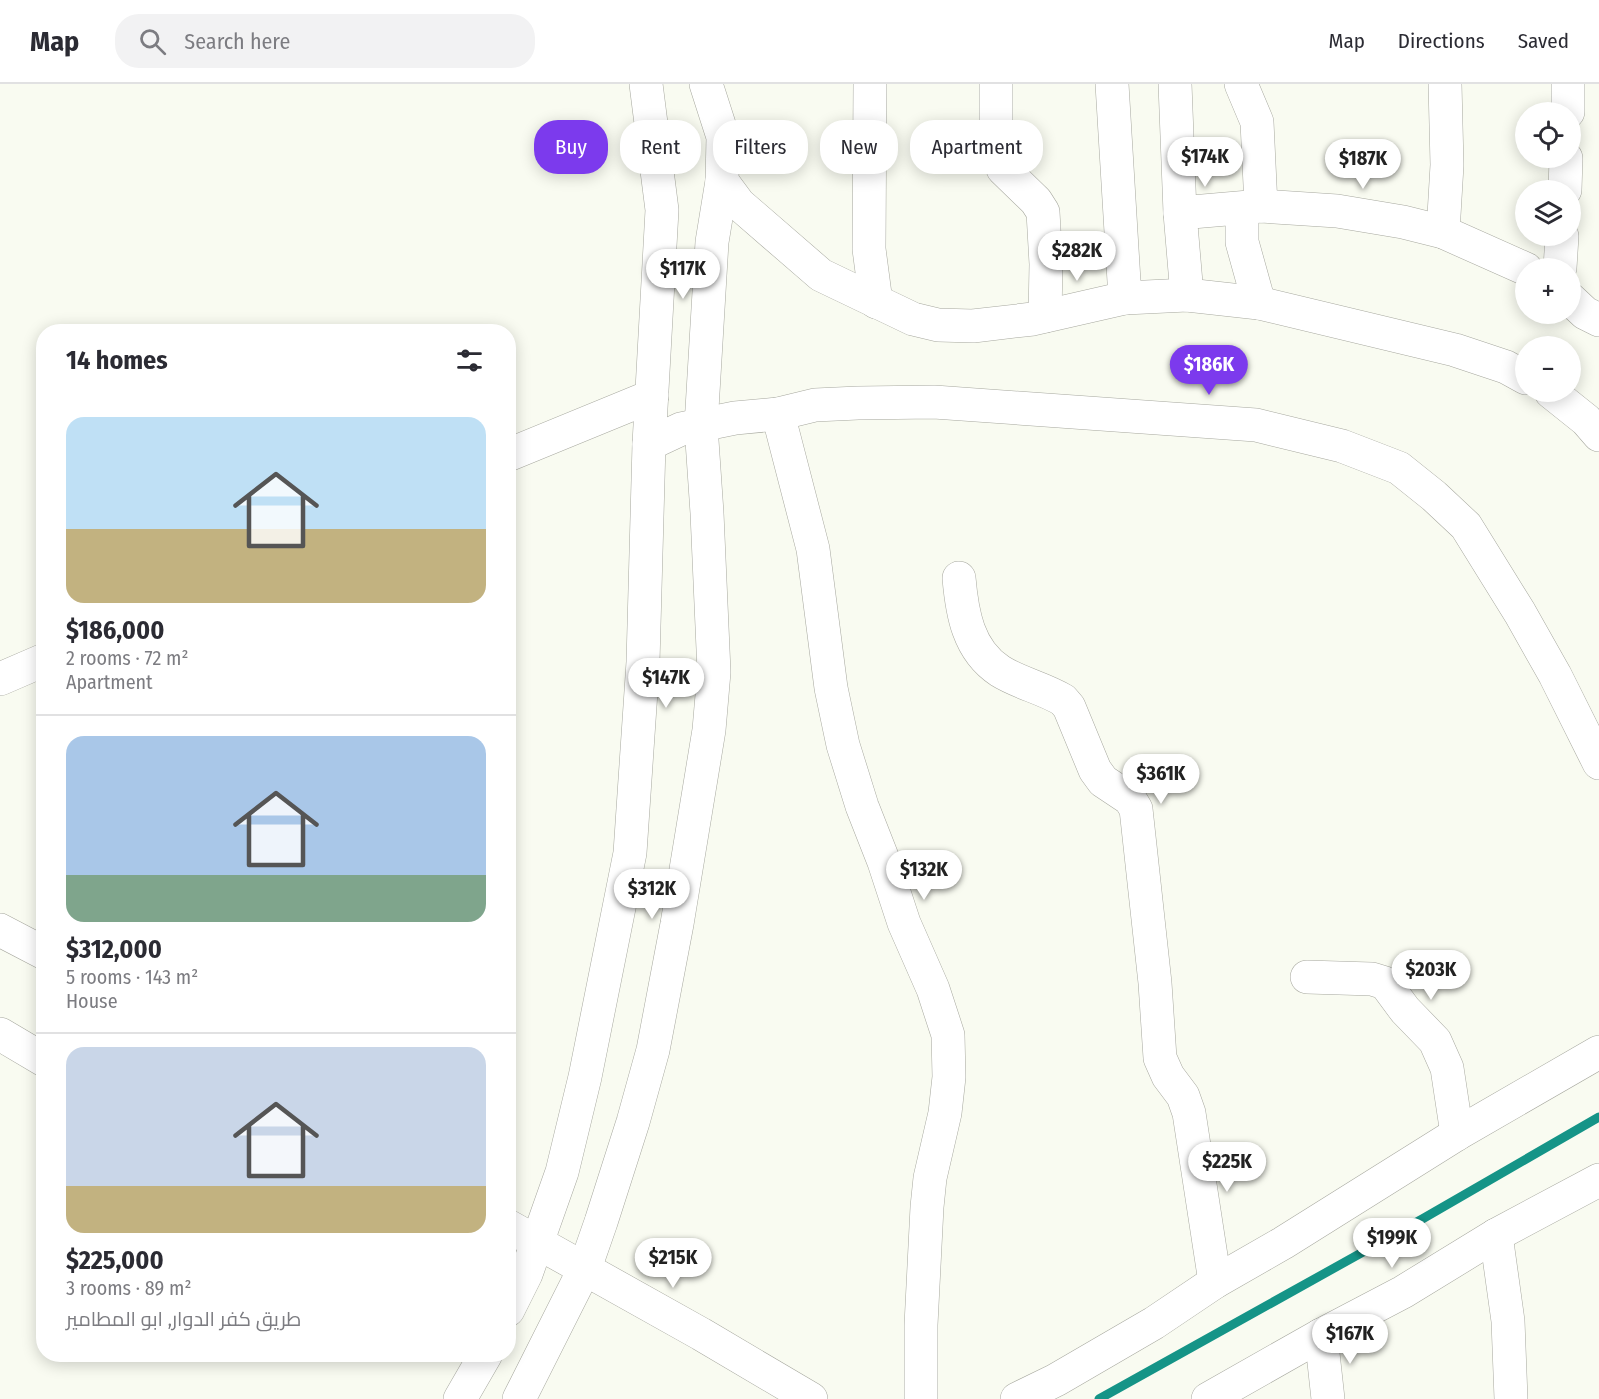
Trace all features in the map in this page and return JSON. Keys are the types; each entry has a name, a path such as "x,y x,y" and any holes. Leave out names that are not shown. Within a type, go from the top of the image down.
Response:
{"street":[{"path":"516,1294 526,1274 562,1172 585,1077 630,854 643,662 649,444 662,210 646,84"},
{"path":"519,1399 585,1268 633,1122 653,1050 677,924 709,730 714,672 701,426 712,242 722,181 723,136 706,84"},
{"path":"870,84 869,249 876,302"},
{"path":"996,84 996,140 999,159 1003,169 1036,201 1043,212 1046,264 1045,316"},
{"path":"1112,84 1125,298"},
{"path":"1175,84 1180,213 1187,295"},
{"path":"1241,84 1257,122 1252,207 1242,242 1259,303"},
{"path":"1443,232 1447,165 1445,84"},
{"path":"1568,84 1568,102"},
{"path":"722,181 739,204 821,275 914,319 938,326 973,326 1045,316 1125,298 1187,295 1259,303 1455,350 1515,372"},
{"path":"1180,213 1252,207 1337,211 1403,222 1443,232 1515,264"},
{"path":"1581,309 1599,320"},
{"path":"516,452 652,396"},
{"path":"649,444 681,429 735,418 778,414 815,405 934,402 1256,425 1342,446 1399,468 1466,526 1515,604 1599,763"},
{"path":"1564,402 1586,420 1599,435"},
{"path":"778,414 813,549 831,688 843,745 862,806 904,923 933,989 948,1035 949,1077 945,1113 930,1178 927,1207 921,1325 921,1399"},
{"path":"959,578 961,601 969,634 980,652 1002,672 1063,700 1070,707 1095,770 1103,781 1130,799 1136,809 1155,983 1160,1058 1168,1076 1183,1096 1189,1113 1215,1282"},
{"path":"0,679 36,663"},
{"path":"0,930 36,949"},
{"path":"1307,977 1372,979 1385,983 1405,1010 1435,1041 1447,1068 1457,1134"},
{"path":"0,1034 36,1055"},
{"path":"1017,1399 1056,1380 1154,1323 1215,1282 1283,1243 1457,1134 1599,1052"},
{"path":"1225,1394 1321,1335 1403,1292 1496,1235 1599,1180"},
{"path":"516,1231 811,1399"},
{"path":"1496,1235 1508,1321 1511,1399"},
{"path":"1321,1335 1328,1399"},
{"path":"460,1399 481,1362"}],"waterway":[{"path":"1099,1399 1424,1218 1599,1117"}]}
